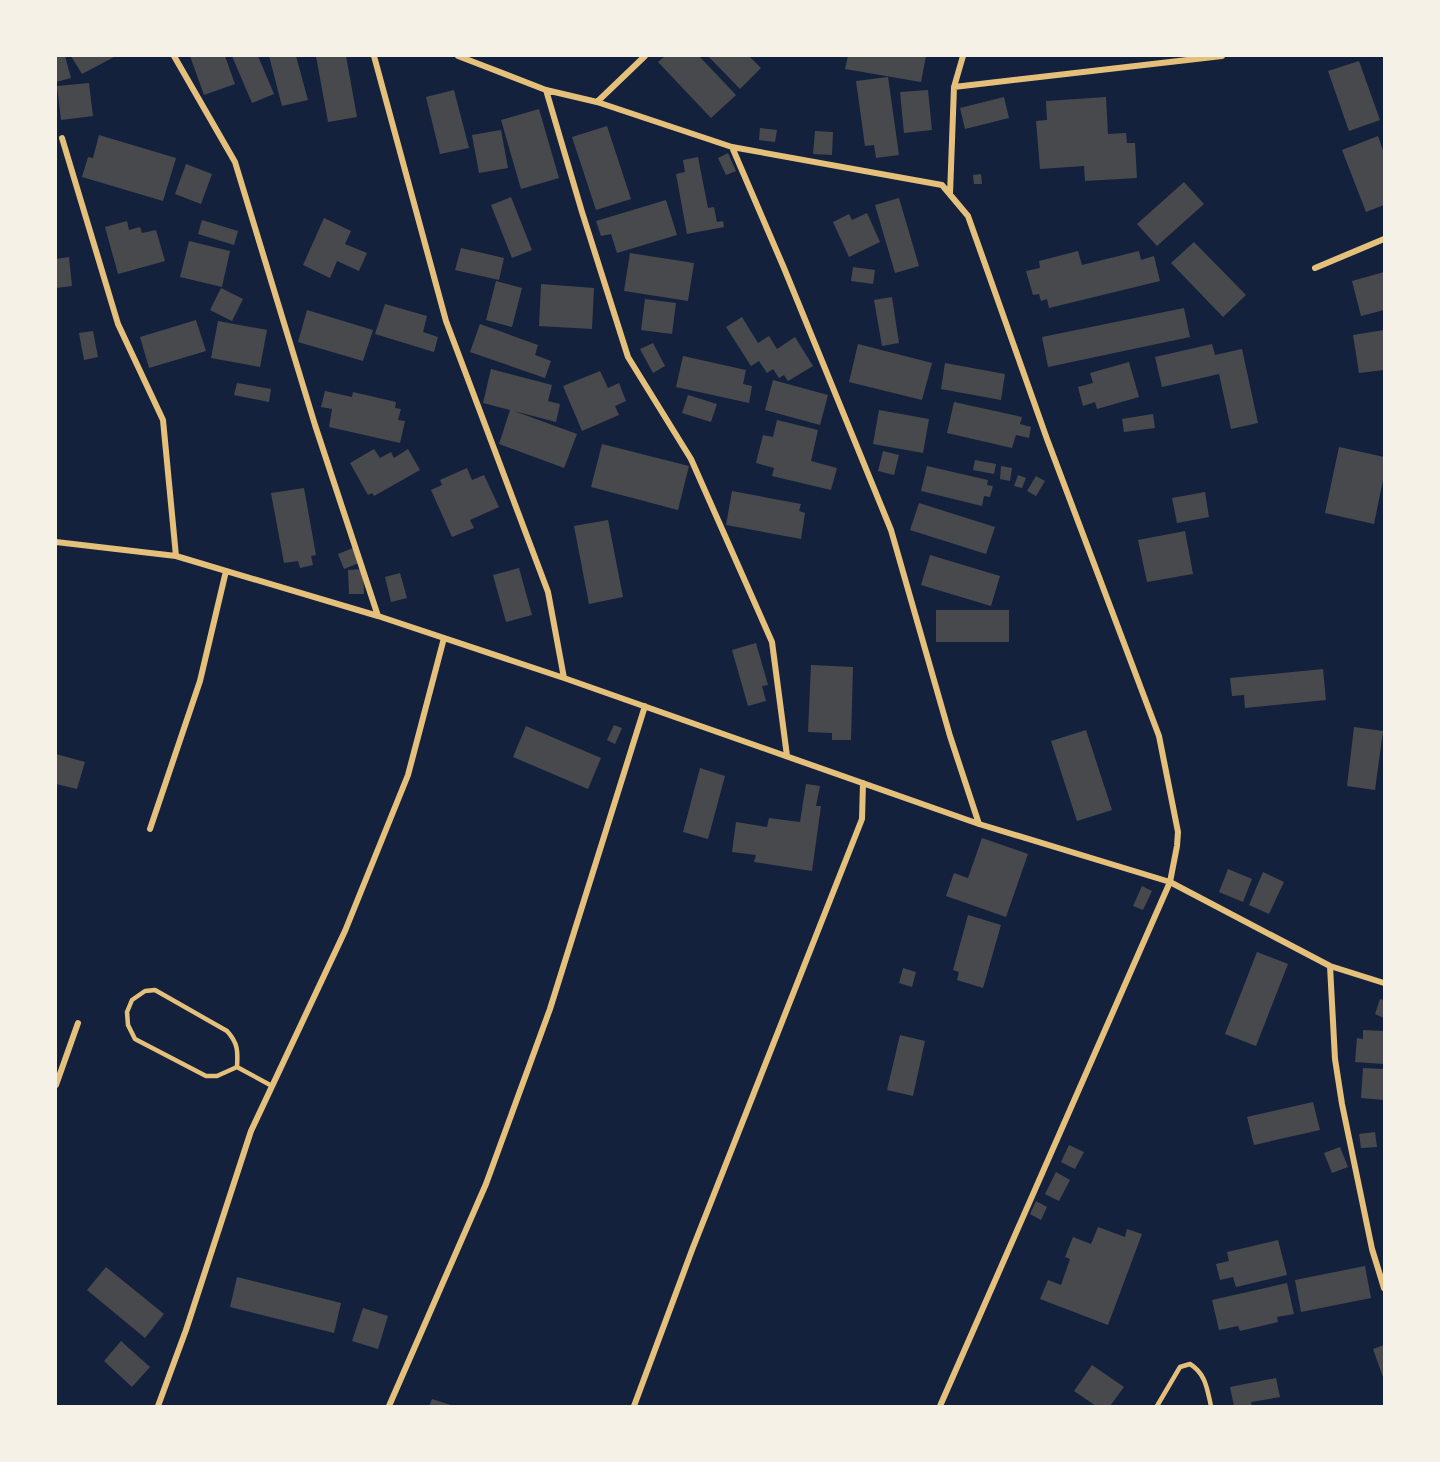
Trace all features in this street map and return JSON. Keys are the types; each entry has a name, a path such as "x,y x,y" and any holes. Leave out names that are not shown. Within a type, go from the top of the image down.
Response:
{"street":[{"path":"174,56 235,162 311,415 378,616"},
{"path":"374,56 446,321 548,592 564,678"},
{"path":"458,56 546,90 597,102 732,147 942,185 968,216 1047,439 1159,735 1178,832 1170,882 940,1407"},
{"path":"597,102 645,56"},
{"path":"950,195 954,87 963,56"},
{"path":"954,87 1222,56"},
{"path":"546,90 628,357 691,459 772,642 787,756"},
{"path":"62,138 118,324 163,420 176,556"},
{"path":"732,147 891,530 950,736 979,824"},
{"path":"1315,268 1384,239"},
{"path":"56,543 176,556 378,616 645,706 979,824 1170,882 1330,966 1384,983"},
{"path":"150,829 200,681 226,571"},
{"path":"158,1407 186,1330 251,1131 345,931 408,775 444,638"},
{"path":"389,1407 486,1184 510,1119 550,1009 645,706"},
{"path":"634,1407 692,1250 862,819 863,783"},
{"path":"1330,966 1335,1059 1342,1104 1371,1249 1384,1288"},
{"path":"56,1085 78,1023"}],"lane":[{"path":"154,990 227,1030 236,1040 237,1067 217,1077 206,1076 135,1039 128,1025 127,1012 132,1000 145,991 154,990"},
{"path":"237,1067 272,1086"},
{"path":"1157,1407 1180,1368 1190,1364 1200,1370 1206,1381 1211,1407"}],"building":[{"path":"56,56 65,56 71,78 56,82"},
{"path":"71,56 116,56 82,74"},
{"path":"190,56 225,56 235,84 204,95"},
{"path":"232,56 258,56 274,94 252,103"},
{"path":"269,56 296,56 308,100 282,106"},
{"path":"316,56 346,56 357,117 328,122"},
{"path":"665,56 699,56 736,95 711,118 658,62"},
{"path":"708,56 749,56 761,68 740,89"},
{"path":"848,56 926,56 921,82 845,69"},
{"path":"1359,61 1380,120 1349,131 1328,71"},
{"path":"888,77 899,155 876,158 874,145 865,146 856,81"},
{"path":"89,83 93,116 61,120 57,86"},
{"path":"454,90 469,148 440,154 426,97"},
{"path":"928,90 932,130 904,133 900,92"},
{"path":"1004,97 1009,118 965,129 960,108"},
{"path":"1106,97 1108,134 1126,133 1127,143 1135,143 1137,178 1085,181 1084,166 1040,169 1036,121 1047,120 1046,101"},
{"path":"539,109 559,178 521,189 501,120"},
{"path":"607,126 631,199 596,210 572,137"},
{"path":"760,128 777,130 775,142 759,140"},
{"path":"501,130 508,168 479,173 472,135"},
{"path":"815,131 833,132 832,155 813,154"},
{"path":"99,135 176,158 163,201 82,177 88,157 93,158"},
{"path":"1378,136 1384,153 1384,205 1366,212 1342,150"},
{"path":"728,153 736,171 726,175 718,158"},
{"path":"698,157 708,208 714,207 717,222 723,221 724,227 687,234 676,174 685,172 683,160"},
{"path":"186,164 212,174 201,204 175,194"},
{"path":"981,174 982,184 974,184 973,175"},
{"path":"1184,182 1204,204 1157,246 1137,224"},
{"path":"511,197 532,250 512,258 491,205"},
{"path":"899,198 919,266 895,273 875,205"},
{"path":"666,200 677,235 617,253 611,234 601,236 596,221"},
{"path":"867,213 880,242 849,257 833,222 849,214 852,220"},
{"path":"324,218 351,231 345,244 367,253 359,271 337,261 330,278 303,265"},
{"path":"202,220 238,231 234,245 198,234"},
{"path":"127,221 129,230 140,227 142,233 156,230 165,261 118,274 105,227"},
{"path":"189,241 230,251 222,287 180,277"},
{"path":"1194,242 1246,295 1223,317 1171,263"},
{"path":"461,248 504,258 499,280 455,270"},
{"path":"1078,251 1082,265 1139,251 1141,260 1154,256 1160,281 1049,308 1047,299 1041,301 1039,294 1033,295 1026,271 1040,268 1039,261"},
{"path":"630,253 694,263 688,301 624,291"},
{"path":"69,257 72,286 56,288 56,259"},
{"path":"853,267 875,270 873,284 851,281"},
{"path":"1384,272 1384,310 1361,316 1352,281"},
{"path":"496,281 522,288 512,327 486,320"},
{"path":"541,284 594,288 592,329 539,326"},
{"path":"221,288 243,299 232,321 210,310"},
{"path":"892,297 899,343 882,346 874,300"},
{"path":"645,299 676,303 672,334 641,330"},
{"path":"385,304 427,316 423,332 438,337 434,352 375,334"},
{"path":"1184,308 1190,337 1048,367 1042,337"},
{"path":"307,310 373,330 363,361 298,342"},
{"path":"742,317 758,343 769,336 777,349 795,337 813,366 788,381 784,375 779,378 773,369 767,373 759,361 751,366 726,327"},
{"path":"196,320 206,351 149,368 140,337"},
{"path":"218,321 267,330 260,367 211,358"},
{"path":"480,324 538,345 535,355 551,361 545,378 470,352"},
{"path":"1384,330 1384,370 1359,373 1353,335"},
{"path":"93,331 98,357 84,360 79,333"},
{"path":"653,343 665,366 653,373 640,349"},
{"path":"858,344 932,363 922,400 849,382"},
{"path":"1212,344 1215,355 1242,349 1258,423 1231,429 1219,374 1162,387 1155,357"},
{"path":"683,356 746,370 743,384 752,386 749,403 676,387"},
{"path":"1129,362 1139,397 1097,409 1095,402 1083,406 1078,387 1093,383 1090,373"},
{"path":"945,363 1005,374 1001,400 941,389"},
{"path":"491,369 552,385 548,401 560,404 556,422 514,411 577,434 564,468 499,444 510,410 483,403"},
{"path":"600,371 608,388 619,383 626,401 615,406 619,415 582,431 563,386"},
{"path":"773,380 828,395 820,425 765,410"},
{"path":"237,383 271,389 269,402 234,395"},
{"path":"325,391 352,397 353,392 396,402 395,408 401,409 398,420 405,421 400,443 329,427 332,409 321,407"},
{"path":"688,395 717,404 711,422 682,413"},
{"path":"954,402 1022,417 1020,424 1031,427 1029,438 1016,435 1012,448 947,433"},
{"path":"879,410 929,419 923,453 873,444"},
{"path":"1153,414 1155,428 1124,432 1122,419"},
{"path":"777,420 818,430 811,461 837,468 831,490 772,476 774,468 756,463 763,435 773,437"},
{"path":"602,444 689,466 678,510 591,487"},
{"path":"1339,447 1384,457 1384,475 1374,524 1325,513"},
{"path":"374,449 380,458 391,452 394,458 408,449 420,470 374,496 372,493 368,495 350,463"},
{"path":"883,451 899,455 894,475 878,471"},
{"path":"975,460 996,464 994,474 973,470"},
{"path":"927,466 988,480 987,485 993,486 990,497 984,496 982,506 921,491"},
{"path":"1001,466 1012,468 1010,481 1000,479"},
{"path":"467,468 472,480 484,475 499,507 470,520 474,528 452,537 431,490 442,485 440,480"},
{"path":"1018,475 1026,478 1022,488 1014,486"},
{"path":"1036,476 1045,481 1036,496 1027,491"},
{"path":"304,488 316,555 311,556 313,565 300,568 298,561 284,563 271,493"},
{"path":"732,491 801,504 799,511 805,513 801,539 726,525"},
{"path":"1205,492 1209,517 1177,523 1172,498"},
{"path":"919,503 995,527 986,554 910,530"},
{"path":"608,520 623,597 589,604 574,526"},
{"path":"1185,531 1193,574 1147,582 1138,540"},
{"path":"353,548 359,563 344,569 338,554"},
{"path":"930,555 1000,576 991,606 921,585"},
{"path":"519,568 532,615 506,622 493,575"},
{"path":"363,569 364,594 349,594 348,570"},
{"path":"400,573 407,598 391,602 385,577"},
{"path":"936,610 1009,610 1009,642 936,642"},
{"path":"756,643 768,685 762,686 766,701 748,706 732,650"},
{"path":"811,665 853,667 851,740 832,740 832,733 808,732"},
{"path":"1323,669 1326,700 1245,708 1244,695 1232,696 1230,678"},
{"path":"614,725 622,728 615,744 607,740"},
{"path":"526,726 601,758 588,789 513,757"},
{"path":"1354,727 1383,731 1375,790 1347,786"},
{"path":"1086,730 1112,810 1077,821 1051,741"},
{"path":"56,754 85,762 77,789 56,784"},
{"path":"700,768 725,776 708,839 683,832"},
{"path":"806,784 820,786 816,806 821,806 812,871 754,862 756,855 732,852 736,822 767,827 769,818 800,822"},
{"path":"982,838 1028,854 1006,917 946,896 954,873 968,878"},
{"path":"1228,869 1252,879 1243,902 1219,892"},
{"path":"1263,872 1284,882 1269,914 1249,905"},
{"path":"1142,886 1152,891 1143,910 1133,906"},
{"path":"968,915 1001,925 983,988 957,980 959,972 953,970"},
{"path":"1257,952 1288,964 1256,1046 1225,1034"},
{"path":"903,968 916,972 912,987 899,983"},
{"path":"1380,999 1384,1000 1384,1018 1375,1014"},
{"path":"1363,1030 1384,1031 1384,1064 1355,1062 1357,1038 1363,1039"},
{"path":"900,1035 925,1041 913,1096 887,1090"},
{"path":"1363,1068 1384,1069 1384,1100 1361,1098"},
{"path":"1313,1102 1320,1130 1254,1145 1247,1117"},
{"path":"1375,1132 1377,1147 1361,1148 1359,1134"},
{"path":"1069,1145 1084,1152 1075,1169 1061,1162"},
{"path":"1340,1147 1348,1167 1332,1173 1324,1153"},
{"path":"1056,1172 1070,1180 1059,1201 1045,1194"},
{"path":"1036,1201 1047,1207 1041,1220 1030,1214"},
{"path":"1098,1227 1125,1237 1127,1229 1142,1234 1108,1325 1040,1299 1048,1280 1061,1285 1070,1259 1065,1257 1073,1237 1091,1244"},
{"path":"1278,1240 1287,1275 1236,1287 1233,1277 1220,1280 1216,1264 1229,1261 1227,1252"},
{"path":"1365,1266 1371,1298 1301,1312 1295,1280"},
{"path":"106,1267 164,1314 145,1338 87,1290"},
{"path":"237,1277 341,1303 334,1333 230,1307"},
{"path":"1287,1283 1294,1314 1277,1317 1278,1322 1240,1331 1238,1326 1219,1330 1212,1300"},
{"path":"363,1308 388,1316 378,1349 352,1341"},
{"path":"121,1341 150,1367 132,1387 104,1361"},
{"path":"1384,1345 1384,1380 1373,1349"},
{"path":"1092,1365 1124,1387 1110,1406 1096,1406 1074,1391"},
{"path":"1276,1378 1280,1397 1251,1402 1252,1406 1234,1406 1230,1387"},
{"path":"432,1399 454,1406 429,1406"}]}
